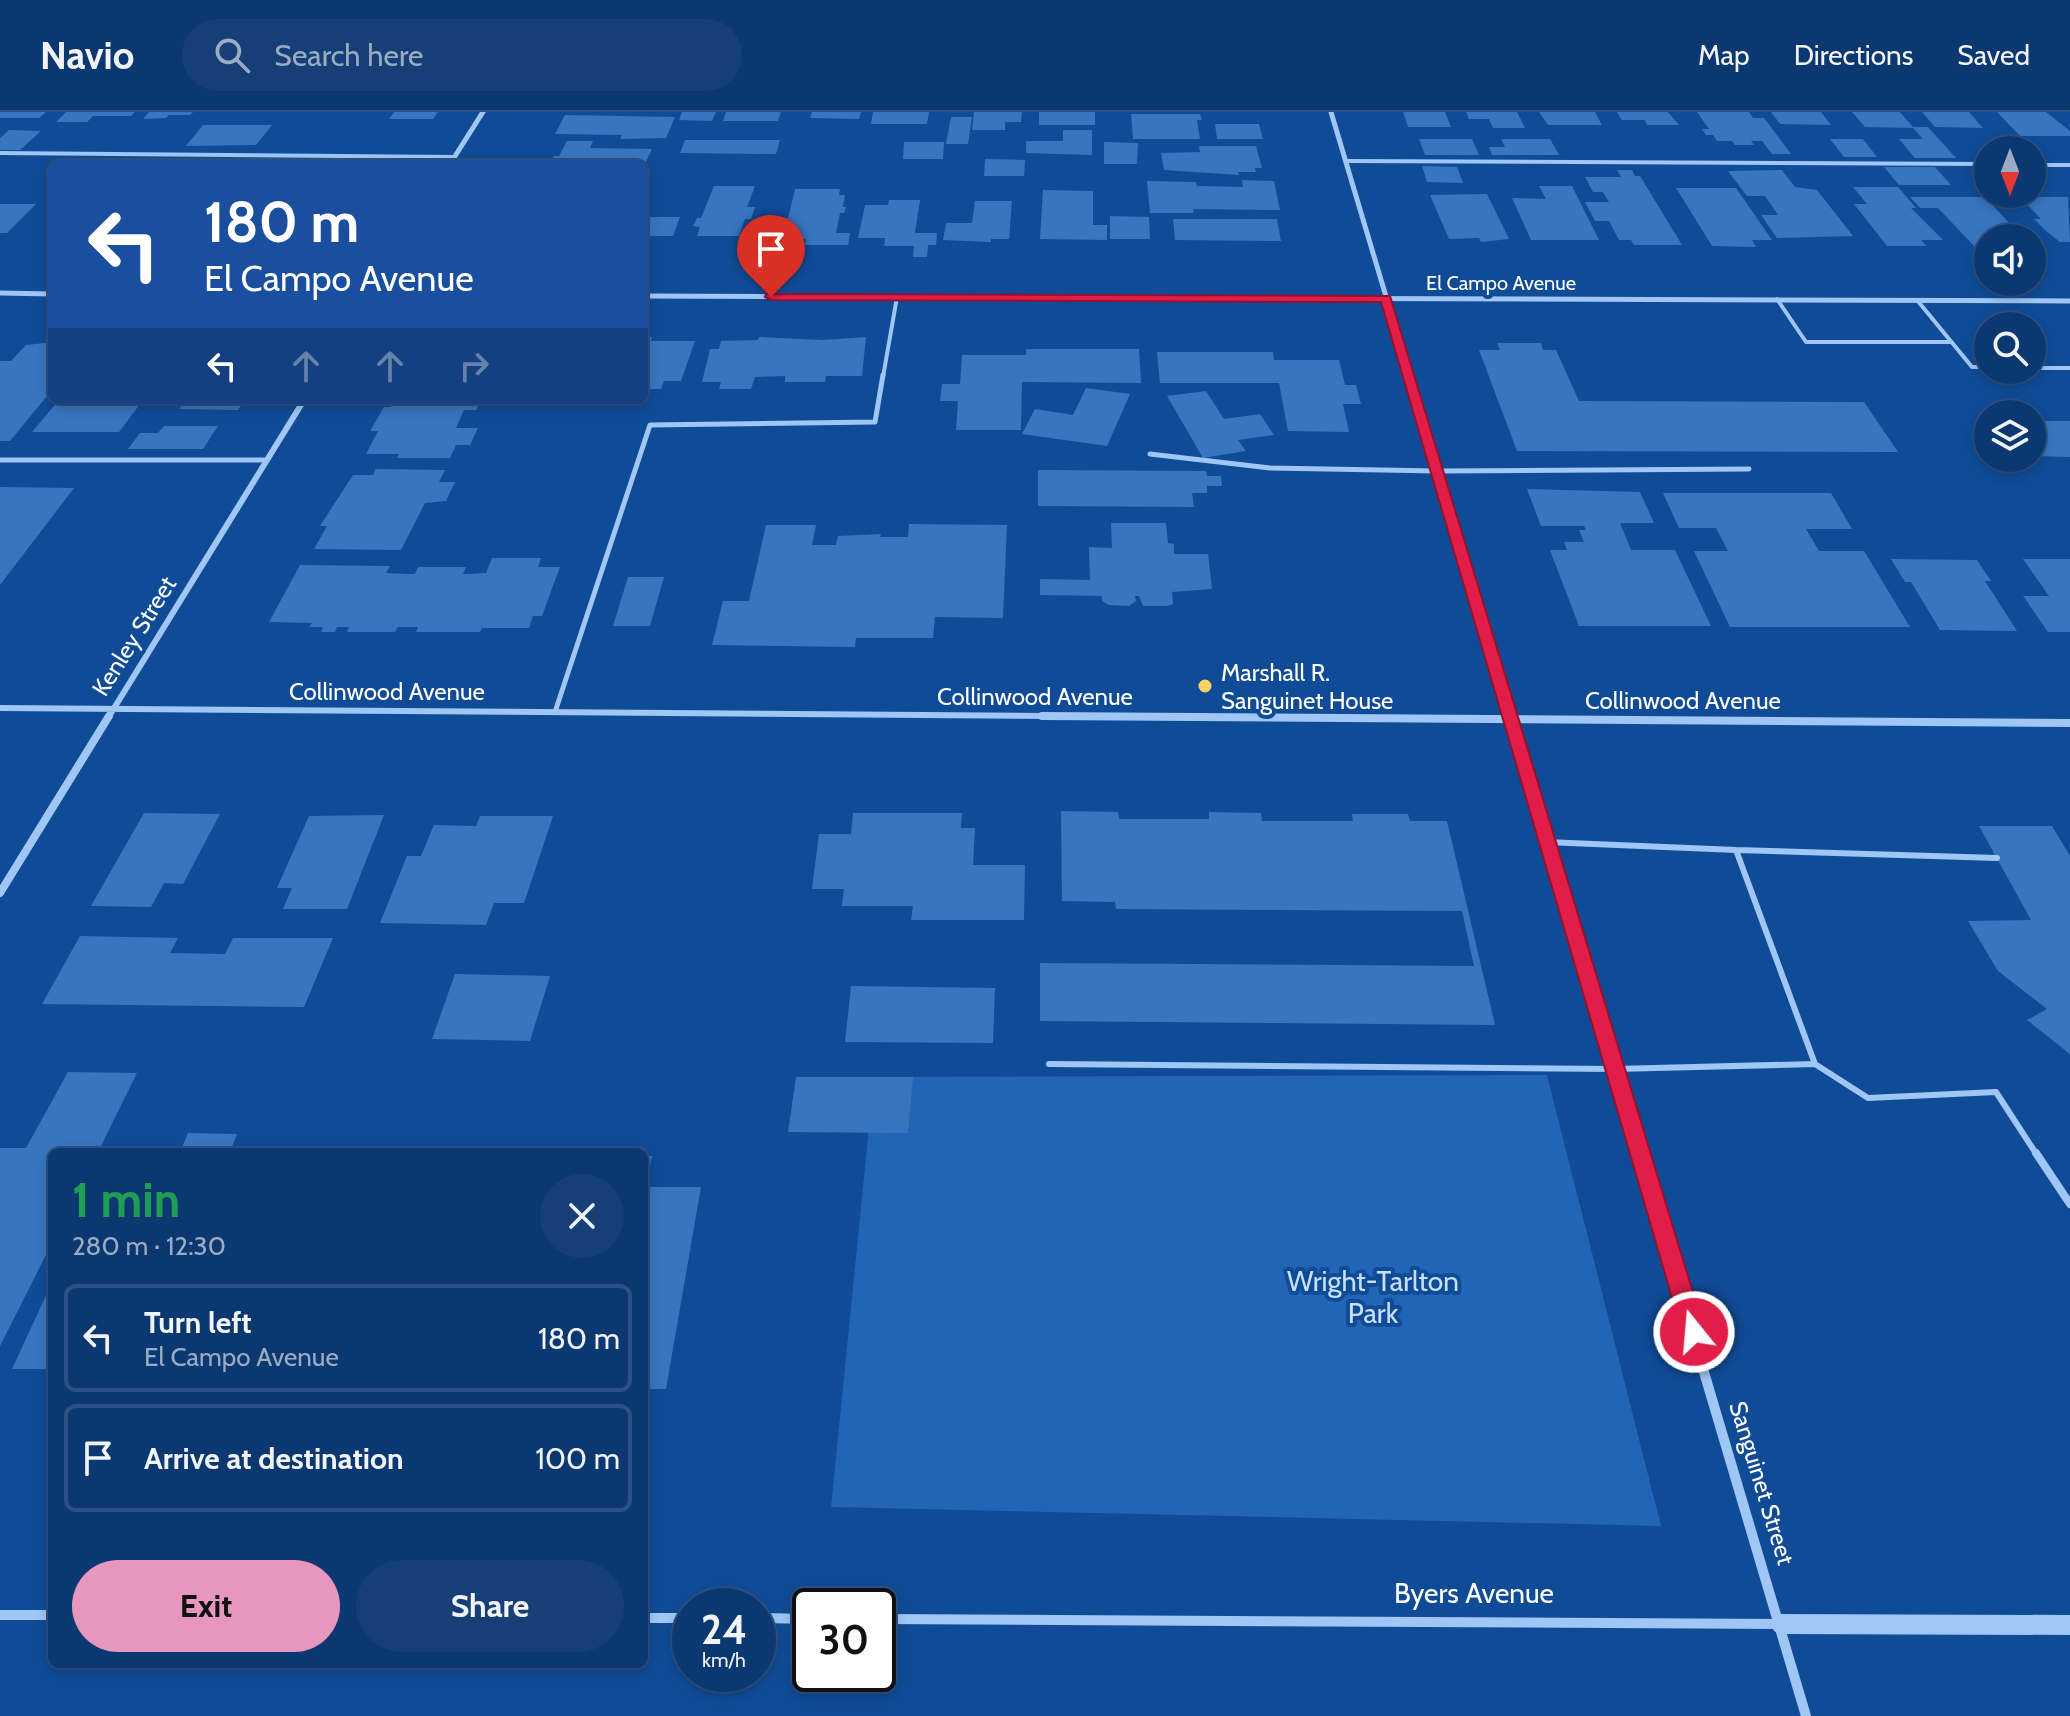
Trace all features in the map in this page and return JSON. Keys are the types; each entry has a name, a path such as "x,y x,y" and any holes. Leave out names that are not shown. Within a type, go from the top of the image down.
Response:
{"street":[{"path":"453,160 483,112"},
{"name":"Sanguinet Street","path":"1331,112 1806,1716"},
{"path":"0,293 48,294"},
{"name":"El Campo Avenue","path":"648,296 2070,301"},
{"name":"Kenley Street","path":"0,893 302,404"},
{"name":"Collinwood Avenue","path":"0,708 2070,723"},
{"path":"0,1615 48,1615"},
{"path":"648,1618 672,1618"},
{"name":"Byers Avenue","path":"896,1619 2070,1625"}],"lane":[{"path":"0,153 455,157"},
{"path":"1346,161 1974,164"},
{"path":"2046,165 2070,165"},
{"path":"555,712 650,425 875,422 897,297"},
{"path":"1777,299 1806,342 1951,342"},
{"path":"1917,300 1974,367"},
{"path":"2046,368 2070,368"},
{"path":"1150,454 1270,468 1437,471 1749,469"},
{"path":"0,460 267,460"},
{"path":"1546,842 1997,858"},
{"path":"1736,850 1815,1064"},
{"path":"1049,1064 1615,1069 1815,1064 1868,1098 1996,1092 2070,1204"}],"green space":[{"name":"Wright-Tarlton Park","path":"1547,1075 1661,1526 831,1507 874,1077"}],"building":[{"path":"0,112 46,112 39,118 0,118"},
{"path":"66,112 135,112 131,116 93,116 87,122 56,122"},
{"path":"149,112 193,112 190,115 143,119"},
{"path":"394,112 438,112 433,119 389,119"},
{"path":"682,112 716,112 712,121 679,120"},
{"path":"726,112 781,112 778,121 723,121"},
{"path":"812,112 861,112 859,119 810,118"},
{"path":"873,112 929,112 927,124 871,124"},
{"path":"974,112 1022,112 1021,122 1005,122 1005,130 972,130"},
{"path":"1039,112 1095,112 1095,125 1039,125"},
{"path":"1403,112 1445,112 1451,127 1408,127"},
{"path":"1466,112 1517,112 1525,128 1493,128 1489,119 1469,119"},
{"path":"1539,112 1595,112 1602,125 1548,125"},
{"path":"1617,112 1668,112 1679,125 1647,125 1645,120 1622,120"},
{"path":"1697,112 1749,112 1753,118 1764,118 1791,154 1772,154 1762,141 1751,141 1754,145 1735,145 1732,141 1717,141 1713,135 1706,135 1702,129 1709,129"},
{"path":"1771,112 1821,112 1831,125 1780,124"},
{"path":"1852,112 1900,112 1913,127 1928,127 1956,158 1915,158 1899,139 1923,139 1913,128 1865,127"},
{"path":"1922,112 1969,112 1983,128 1935,127"},
{"path":"1997,112 2046,112 2070,131 2070,136 2020,136"},
{"path":"1131,114 1200,114 1202,120 1197,120 1200,139 1133,139"},
{"path":"565,115 675,117 666,138 620,139 622,135 555,134"},
{"path":"951,117 972,117 968,144 946,144"},
{"path":"1215,124 1259,124 1263,139 1217,139"},
{"path":"203,125 272,125 256,145 186,146"},
{"path":"9,130 41,131 20,150 0,150 0,138"},
{"path":"1063,130 1092,130 1092,155 1026,153 1026,141 1063,141"},
{"path":"1419,139 1472,139 1479,155 1425,155"},
{"path":"1501,139 1550,139 1559,155 1492,155 1489,147 1505,147"},
{"path":"1830,139 1863,139 1877,157 1844,157"},
{"path":"685,140 780,140 776,154 680,153"},
{"path":"567,141 593,141 590,148 652,149 647,160 552,160 554,156 559,156"},
{"path":"904,142 944,142 943,159 903,159"},
{"path":"1104,142 1138,143 1137,164 1104,164"},
{"path":"1199,146 1256,146 1262,168 1255,168 1256,172 1238,172 1239,175 1164,170 1161,153 1200,152"},
{"path":"985,159 1025,160 1024,176 984,176"},
{"path":"1422,166 1457,167 1463,183 1427,182"},
{"path":"1884,167 1935,167 1951,185 1899,185"},
{"path":"1617,170 1632,170 1635,176 1640,176 1682,245 1634,245 1631,240 1619,240 1609,221 1595,221 1585,202 1609,202 1603,192 1593,192 1585,177 1621,177"},
{"path":"1782,170 1795,187 1817,190 1853,236 1777,238 1761,215 1778,215 1765,196 1747,196 1728,171"},
{"path":"1242,180 1274,181 1280,210 1193,209 1194,213 1150,213 1147,181 1243,187"},
{"path":"714,186 755,186 747,207 755,207 751,219 745,219 739,236 697,236 700,227 693,226 697,218 701,218"},
{"path":"1539,186 1572,186 1599,240 1531,240 1512,198 1546,199"},
{"path":"1853,187 1898,187 1916,208 1911,208 1943,240 1921,240 1926,246 1887,246 1854,204 1867,204"},
{"path":"1676,188 1736,188 1772,240 1752,240 1756,247 1712,246"},
{"path":"795,189 840,189 839,195 845,195 843,207 846,207 844,213 840,213 836,233 850,233 848,245 805,245 806,239 781,239 782,234 761,234 766,218 788,218"},
{"path":"1043,190 1093,191 1093,225 1107,225 1107,240 1040,239"},
{"path":"1487,194 1509,239 1481,242 1479,238 1449,239 1430,195"},
{"path":"1910,197 1974,197 1974,208 1995,208 2010,224 1974,224 1974,246 1938,208 1920,208"},
{"path":"2046,197 2068,197 2070,242 2060,242 2046,231 2046,224 2039,224 2034,219 2041,219 2030,208 2046,208"},
{"path":"889,200 920,200 915,233 937,233 936,245 928,245 927,257 913,257 914,246 884,246 885,238 858,238 865,205 888,205"},
{"path":"975,201 1012,201 1009,239 991,239 991,242 943,240 946,223 972,223"},
{"path":"0,204 36,204 7,233 0,233"},
{"path":"1110,216 1149,217 1150,239 1110,239"},
{"path":"648,217 680,217 673,236 648,236"},
{"path":"1173,219 1277,219 1281,241 1175,240"},
{"path":"648,337 652,337 651,341 695,341 681,381 664,381 661,389 648,389"},
{"path":"759,337 823,340 866,337 862,376 826,376 825,382 785,382 785,376 755,377 751,389 719,389 721,382 702,382 710,349 719,349 721,341 758,340"},
{"path":"48,343 48,395 10,441 0,441 0,361 11,361 26,345"},
{"path":"1497,343 1541,343 1543,350 1556,350 1579,401 1864,402 1898,452 1517,451 1479,350 1500,350"},
{"path":"1026,349 1139,349 1141,383 1022,382 1021,430 956,430 958,401 940,401 942,384 960,384 962,355 1026,355"},
{"path":"1157,352 1273,352 1274,360 1339,360 1345,385 1356,385 1361,404 1343,404 1349,432 1288,431 1279,383 1160,383"},
{"path":"1086,388 1130,394 1107,446 1022,434 1035,409 1073,415"},
{"path":"1206,391 1224,419 1260,414 1274,435 1238,440 1246,451 1203,458 1167,396"},
{"path":"56,404 140,404 119,432 32,432"},
{"path":"183,404 242,404 238,410 179,409"},
{"path":"394,404 479,404 476,410 464,410 456,428 478,428 470,445 456,445 450,458 397,458 399,454 366,454 378,431 370,431 384,407"},
{"path":"2046,421 2070,421 2070,457 2046,456"},
{"path":"164,426 218,426 203,449 128,449 140,433 158,433"},
{"path":"376,469 445,470 439,482 455,482 446,501 425,503 401,550 314,549 327,526 320,526 353,475 373,475"},
{"path":"1038,470 1206,471 1207,476 1221,476 1222,486 1207,486 1207,493 1192,493 1194,507 1038,506"},
{"path":"0,487 74,488 0,585"},
{"path":"1527,489 1640,492 1654,523 1620,523 1631,550 1675,550 1711,626 1579,626 1550,550 1567,550 1564,542 1584,542 1579,530 1586,530 1584,526 1541,526"},
{"path":"1663,493 1831,493 1852,529 1806,529 1819,551 1864,551 1910,627 1730,627 1694,551 1728,551 1716,528 1679,528"},
{"path":"1111,523 1166,523 1168,543 1174,544 1174,554 1208,554 1212,589 1172,592 1173,604 1168,606 1143,606 1139,596 1135,596 1136,601 1129,606 1109,605 1102,601 1102,596 1040,595 1040,579 1090,580 1089,547 1112,548"},
{"path":"909,524 1007,525 1003,618 935,617 933,638 856,638 855,647 712,645 723,601 749,601 766,525 816,525 812,545 836,545 838,536 881,534 880,537 908,537"},
{"path":"492,558 541,558 538,567 560,567 542,616 533,616 529,628 416,632 418,627 398,627 395,632 347,632 349,627 337,627 335,632 321,632 323,627 309,627 312,623 269,622 300,565 390,566 386,573 408,574 415,574 418,567 466,567 463,574 467,574 486,573"},
{"path":"1891,559 1977,560 1991,581 1985,581 2017,631 1940,630 1911,582 1905,582"},
{"path":"2023,559 2070,559 2070,632 2048,632 2023,596 2049,596"},
{"path":"628,577 664,577 650,626 613,626"},
{"path":"1061,811 1118,812 1119,819 1209,819 1209,812 1261,813 1262,821 1353,821 1352,814 1408,814 1410,821 1447,821 1495,1025 1040,1021 1040,963 1474,966 1462,911 1116,909 1115,902 1062,901"},
{"path":"144,813 220,814 183,884 164,883 151,907 91,906"},
{"path":"853,813 962,813 961,828 975,828 973,865 1025,865 1024,920 911,920 913,906 842,906 844,889 812,889 819,834 851,834"},
{"path":"384,815 347,909 283,909 292,888 277,888 309,816"},
{"path":"480,816 553,816 524,903 494,903 486,925 380,923 407,856 421,856 434,825 476,826"},
{"path":"1979,826 2052,826 2070,856 2070,1054 2027,1020 2047,1009 1998,971 1968,921 2031,920"},
{"path":"80,936 178,938 170,953 225,954 233,938 333,938 304,1007 42,1004"},
{"path":"455,974 550,976 530,1041 432,1039"},
{"path":"851,986 995,988 993,1043 845,1042"},
{"path":"68,1072 137,1073 100,1148 48,1148 48,1251 0,1346 0,1148 26,1148"},
{"path":"796,1077 913,1077 908,1133 788,1132"},
{"path":"188,1133 237,1134 232,1148 182,1148"},
{"path":"648,1156 652,1156 648,1177"},
{"path":"648,1187 701,1187 666,1389 648,1389"},
{"path":"48,1291 48,1369 12,1369"}],"place":[{"name":"Marshall R. Sanguinet House","path":"1205,686"}],"route":[{"path":"771,297 1386,298 1694,1332"}]}
